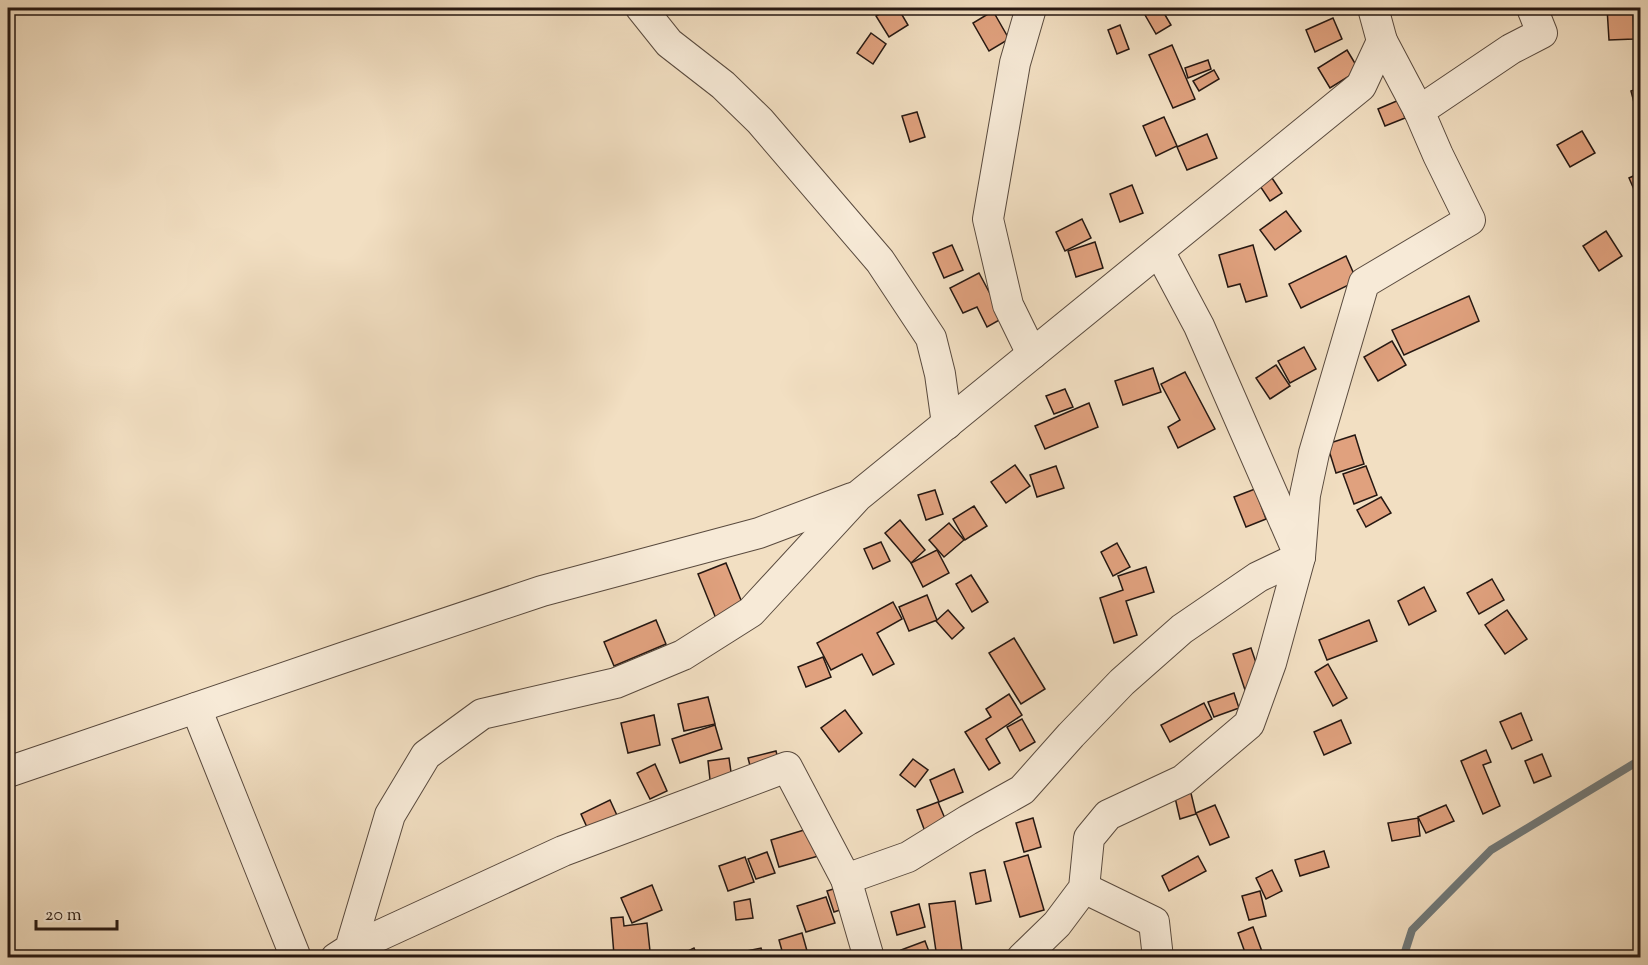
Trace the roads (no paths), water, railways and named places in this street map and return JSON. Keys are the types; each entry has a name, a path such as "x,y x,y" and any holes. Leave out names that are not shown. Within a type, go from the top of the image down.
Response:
{"street":[{"path":"641,8 669,43 723,85 760,121 880,261 931,338 940,374 947,424"},
{"path":"1031,8 1015,63 987,219 1008,305 1032,354"},
{"path":"1022,957 1056,924 1084,888 1089,838 1108,815 1183,780 1249,724 1271,663 1300,557 1305,495 1314,453 1364,283 1470,220 1419,111 1382,41 1373,8"},
{"path":"1419,111 1511,49 1542,33 1532,8"},
{"path":"343,953 390,814 426,754 482,714 616,683 683,655 751,612 858,496 1361,86 1382,41"},
{"path":"1159,251 1198,326 1300,557"},
{"path":"8,772 542,591 759,533 858,496"},
{"path":"846,879 908,857 1022,790 1122,682 1182,629 1258,577 1300,557"},
{"path":"196,708 296,957"},
{"path":"343,953 563,851 787,766 846,879 869,957"},
{"path":"1084,888 1154,922 1158,957"}],"waterway":[{"path":"1403,958 1412,930 1491,850 1640,760"}]}
